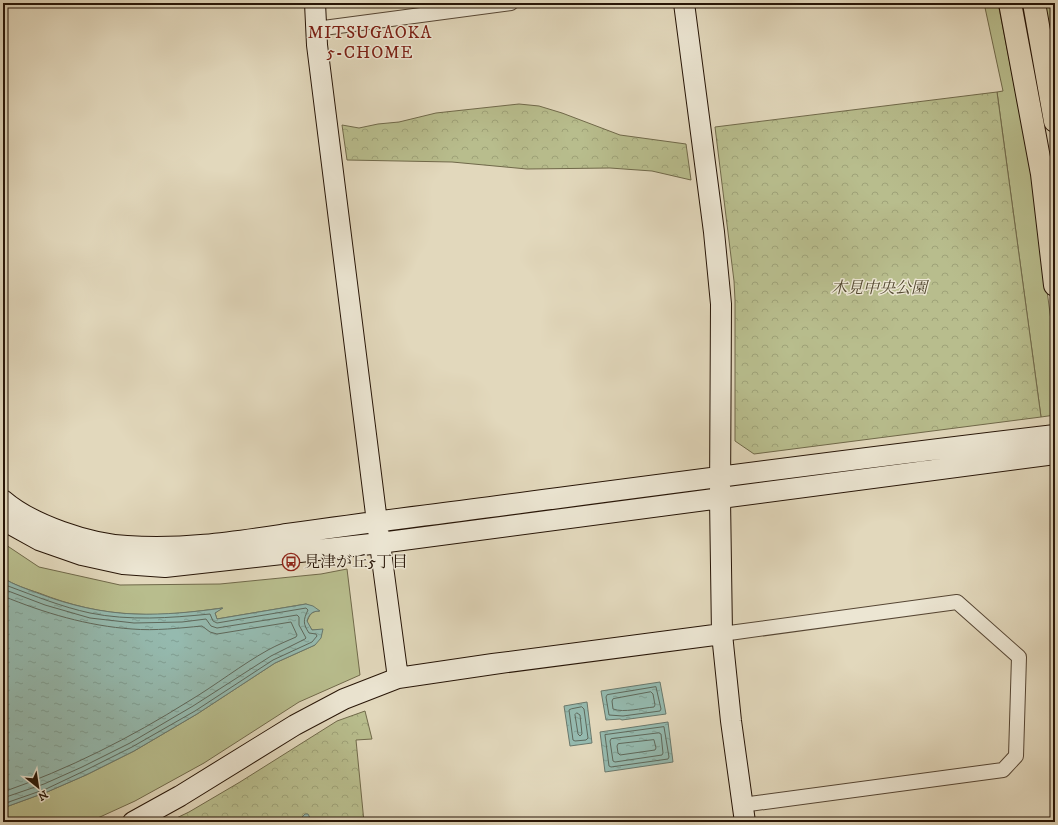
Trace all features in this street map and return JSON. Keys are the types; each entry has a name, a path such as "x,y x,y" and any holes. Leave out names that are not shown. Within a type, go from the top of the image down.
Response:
{"highway":[{"path":"1010,3 1042,174 1055,285"},
{"path":"1034,3 1055,121"}],"street":[{"path":"315,3 317,45 398,678"},
{"path":"316,29 511,3"},
{"path":"133,822 180,796 295,725 344,699 398,678 493,664 722,634 956,602 1019,657 1016,756 1003,770 744,813 731,721 722,634 720,498 721,304 713,224 684,3"},
{"path":"3,500 11,507 45,524 85,540 124,546 164,548 206,546 721,477 1054,442"},
{"path":"3,520 38,540 82,555 123,564 165,567 380,543 720,498 1054,442"}],"green space":[{"path":"984,3 998,3 1030,165 1053,335 1055,366 1055,415 1041,417 997,92 1003,91"},
{"path":"1043,3 1055,3 1055,71"},
{"name":"木見中央公園","path":"997,92 1041,417 754,454 735,441 734,281 715,127"},
{"path":"519,104 539,106 562,113 620,135 686,144 691,180 652,171 610,168 527,169 452,162 347,160 342,125 359,128 399,122 436,113"},
{"path":"3,543 39,567 120,585 220,584 321,574 347,569 360,675 299,702 204,763 135,801 89,822 3,822 3,808 47,792 86,775 134,751 197,714 275,663 315,645 317,630 312,630 307,622 311,614 319,611 306,604 217,619 215,613 222,608 178,613 145,614 110,612 86,608 25,588 3,578"},
{"path":"365,711 372,739 356,740 364,822 168,822 189,812 240,782 337,721"}],"water":[{"path":"3,578 21,587 63,602 86,608 123,613 168,614 223,608 215,613 217,619 306,604 313,606 320,611 313,612 307,621 312,630 323,629 321,638 315,645 275,663 197,714 134,751 86,775 47,792 3,808"},
{"path":"660,682 666,714 622,720 606,720 601,691"},
{"path":"587,702 592,743 570,746 564,706"},
{"path":"668,722 673,762 605,772 600,732"},
{"path":"305,814 308,814 312,822 297,822"}],"place":[{"name":"見津が丘5丁目","path":"291,562"}],"district":[{"name":"MITSUGAOKA 5-CHOME","path":"370,43"}]}
